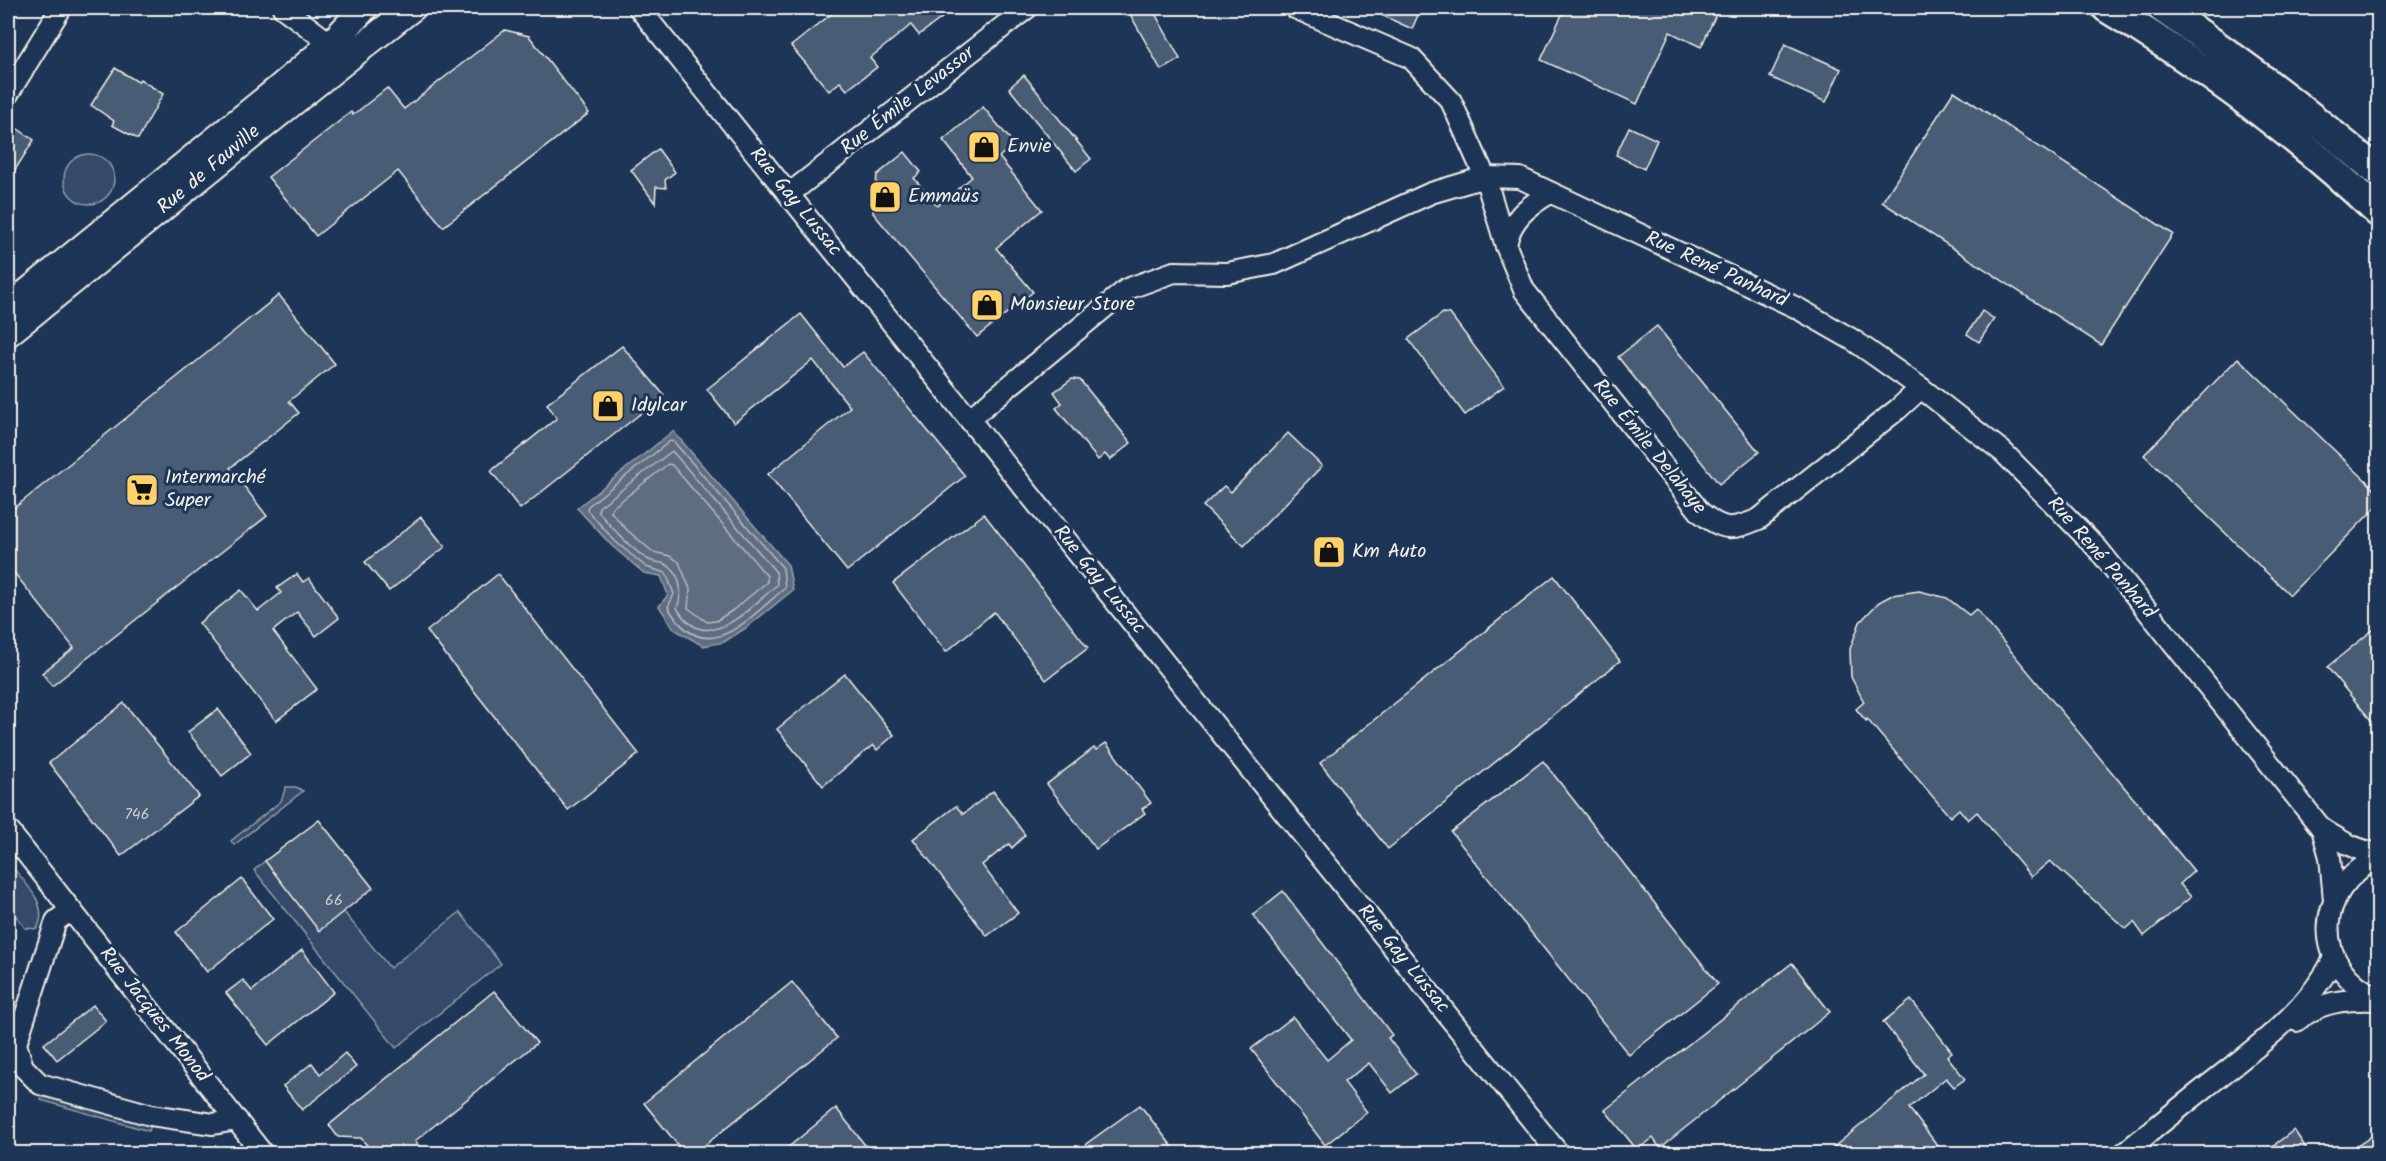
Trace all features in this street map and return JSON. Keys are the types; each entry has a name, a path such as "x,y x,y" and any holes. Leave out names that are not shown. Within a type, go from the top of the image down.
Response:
{"highway":[{"path":"2107,8 2222,85 2287,134 2379,212"},
{"path":"2162,8 2307,111 2379,172"}],"main road":[{"name":"Rue de Fauville","path":"8,308 331,44 364,8"},
{"name":"Rue de Fauville","path":"8,333 55,297 278,112 412,8"}],"street":[{"path":"8,94 62,8"},
{"path":"283,8 331,44"},
{"name":"Rue Gay Lussac","path":"639,8 1559,1154"},
{"name":"Rue Émile Levassor","path":"789,194 1027,8"},
{"path":"1295,8 1411,58 1451,100 1485,177"},
{"name":"Rue René Panhard","path":"969,419 1127,290 1174,272 1227,273 1274,264 1431,194 1485,177 1520,178 1797,308 1853,340 1921,388 2003,452 2098,549 2322,829 2350,846 2379,854"},
{"name":"Rue Émile Delahaye","path":"1485,177 1506,246 1524,290 1700,512 1716,526 1739,528 1759,519 1898,409 1921,388"},
{"path":"1506,246 1508,233 1518,216 1550,193"},
{"name":"Rue René Panhard","path":"2322,829 2330,856 2334,900"},
{"name":"Rue Jacques Monod","path":"8,830 263,1154"},
{"path":"2379,858 2360,867 2347,879 2334,900 2328,925 2334,958 2348,979 2362,991 2379,999"},
{"path":"71,910 56,921 12,1045 22,1067 40,1084 151,1116 213,1124 237,1120"},
{"path":"2123,1154 2241,1060 2305,1003 2323,980 2334,958"},
{"path":"2241,1060 2272,1041 2305,1014 2328,1003 2348,999 2379,999"}],"shaded area":[{"path":"89,154 107,161 114,179 107,197 89,204 71,197 64,179 71,161"},
{"path":"286,787 296,787 303,791 234,845 231,841 281,801"},
{"path":"265,861 319,930 343,911 390,968 460,912 501,964 396,1048 254,870"},
{"path":"8,862 38,902 40,920 37,929 25,928 8,905"},
{"path":"43,1094 151,1124 149,1131 41,1100"}],"water":[{"path":"673,431 788,565 793,590 746,628 724,642 703,646 674,629 659,606 668,595 661,576 644,573 612,546 577,508"}],"building":[{"path":"839,8 955,8 919,35 911,25 870,58 877,67 847,90 840,82 829,91 791,46"},
{"path":"1138,8 1152,8 1180,59 1161,70 1129,12"},
{"path":"1366,8 1421,8 1412,29"},
{"path":"1565,8 1719,8 1701,47 1670,32 1637,104 1541,60"},
{"path":"505,30 529,36 589,113 443,227 398,171 316,236 268,177 351,112 353,115 387,88 404,109"},
{"path":"1785,44 1841,69 1826,102 1770,77"},
{"path":"115,68 138,82 140,79 163,94 138,139 112,125 114,121 91,105"},
{"path":"1024,75 1091,159 1076,171 1009,88"},
{"path":"1954,91 2173,234 2101,345 1882,202"},
{"path":"983,107 1014,144 999,157 1042,210 996,248 1033,292 977,337 873,213 877,175 905,152 921,172 914,178 937,206 972,177 943,140"},
{"path":"15,127 34,140 8,181 8,138"},
{"path":"1629,127 1657,140 1644,169 1616,155"},
{"path":"658,149 675,172 665,180 666,188 656,187 655,203 631,170"},
{"name":"Intermarché Super","path":"279,295 335,364 289,401 299,413 230,468 267,516 52,686 42,673 74,648 8,565 8,513"},
{"path":"1982,311 1994,319 1979,342 1967,334"},
{"path":"1443,313 1450,314 1504,386 1465,415 1408,339"},
{"path":"801,314 843,367 863,352 965,476 847,571 768,474 850,407 813,360 734,423 707,389"},
{"path":"1657,326 1759,452 1719,484 1618,357"},
{"path":"622,346 664,395 520,509 491,471 557,418 547,404"},
{"path":"2238,358 2379,493 2379,504 2290,595 2144,455"},
{"path":"1072,379 1080,380 1131,443 1110,460 1105,454 1098,460 1056,408 1062,403 1054,392"},
{"path":"1288,433 1322,466 1244,546 1203,506 1224,486 1231,492"},
{"path":"984,514 1088,648 1046,680 994,612 946,652 893,583"},
{"path":"421,517 445,547 389,591 365,562"},
{"path":"297,574 303,582 309,578 339,618 316,636 297,612 273,631 317,689 276,721 199,623 241,590 258,611 281,593 277,588"},
{"path":"498,574 639,754 568,810 427,631"},
{"path":"1554,576 1620,661 1388,849 1320,763"},
{"path":"1919,591 1947,598 1969,615 1976,609 2194,871 2180,884 2191,897 2144,936 2134,922 2126,929 2050,861 2031,877 1977,812 1968,820 1959,809 1950,817 1856,709 1864,702 1851,677 1850,649 1860,622 1879,602 1892,595"},
{"path":"2379,625 2379,730 2327,667"},
{"path":"845,674 894,735 877,750 873,745 823,786 777,729"},
{"path":"124,703 199,796 121,856 49,763"},
{"path":"218,709 251,753 222,776 188,732"},
{"path":"1106,743 1151,803 1142,809 1145,813 1096,849 1047,784 1094,748 1096,750"},
{"path":"1543,761 1718,984 1629,1055 1451,832"},
{"path":"993,791 1025,835 1012,848 1009,844 982,865 1018,913 987,936 913,839 956,806 963,814"},
{"path":"319,820 373,888 319,931 265,861"},
{"path":"242,879 273,919 207,972 176,932"},
{"path":"1283,891 1392,1035 1388,1038 1416,1074 1392,1093 1369,1063 1344,1082 1367,1112 1325,1145 1251,1049 1293,1017 1327,1060 1351,1040 1253,915"},
{"path":"302,950 334,992 268,1045 226,993 243,980 252,991"},
{"path":"1792,963 1830,1012 1660,1148 1653,1138 1637,1150 1605,1110"},
{"path":"792,982 837,1038 694,1154 685,1154 644,1103"},
{"path":"494,991 537,1043 415,1141 425,1154 374,1154 361,1138 338,1137 329,1125"},
{"path":"1911,1000 1952,1052 1947,1056 1965,1079 1954,1087 1946,1078 1909,1108 1944,1154 1825,1154 1924,1074 1883,1022"},
{"path":"93,1005 106,1021 57,1060 44,1044"},
{"path":"345,1053 356,1067 302,1110 283,1086 312,1063 320,1074"},
{"path":"1140,1105 1178,1154 1093,1154 1086,1144"},
{"path":"836,1108 872,1154 780,1154"},
{"path":"2294,1130 2310,1154 2262,1154"},
{"path":"2379,1131 2379,1154 2346,1154"}],"place":[{"name":"Envie","path":"984,147"},
{"name":"Emmaüs","path":"885,197"},
{"name":"Monsieur Store","path":"987,305"},
{"name":"Idylcar","path":"608,406"},
{"name":"Intermarché Super","path":"142,490"},
{"name":"Km Auto","path":"1329,552"}]}
